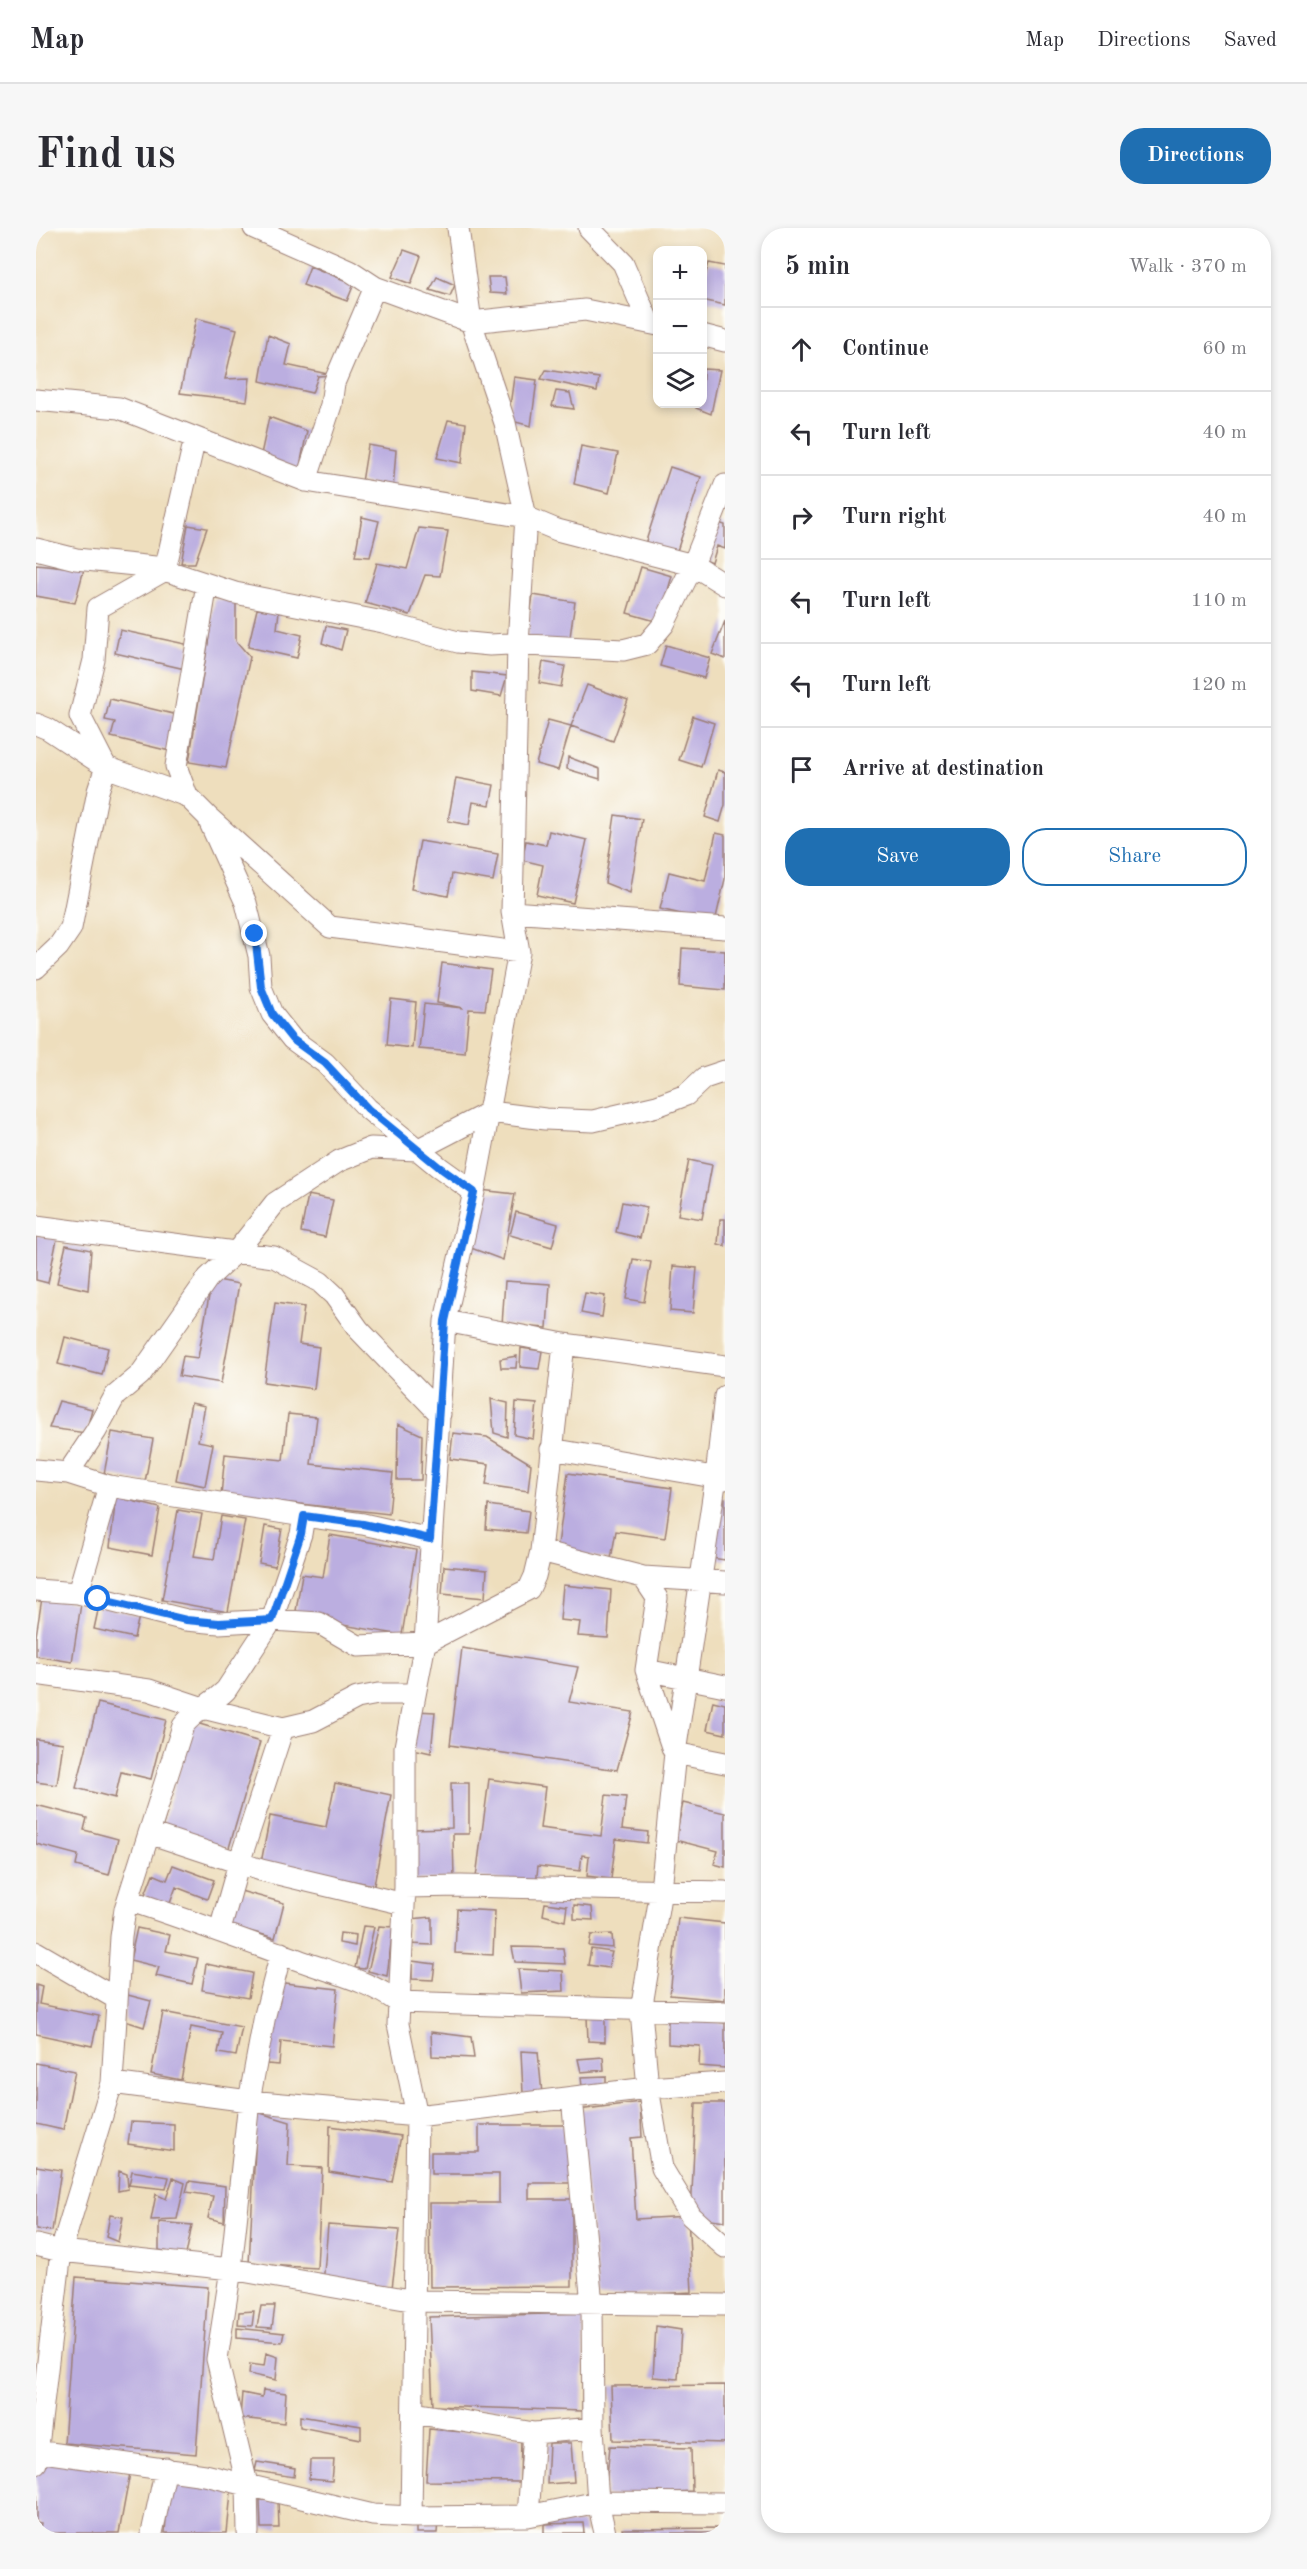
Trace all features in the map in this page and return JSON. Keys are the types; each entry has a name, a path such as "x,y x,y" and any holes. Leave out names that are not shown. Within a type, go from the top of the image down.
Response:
{"street":[{"path":"254,228 349,270 375,287 471,322 585,310 653,324"},
{"path":"411,2517 417,2116 398,2024 404,1895 405,1748 425,1643 445,1321 474,1192 519,952 512,912 518,644 526,518 505,423 471,322 458,228"},
{"path":"589,228 623,263 653,324"},
{"path":"306,481 331,405 334,383 375,287"},
{"path":"707,336 725,341"},
{"path":"36,400 119,408 306,481 526,518 557,530 693,565 725,585"},
{"path":"36,968 58,947 71,928 98,791 106,767 80,716 94,660 98,608 165,570 195,438"},
{"path":"36,549 76,559 140,564 235,593 383,622 458,642 624,650 647,644 664,624 693,565 725,485"},
{"path":"207,584 176,766 188,796 207,816 330,927 519,952"},
{"path":"36,724 48,729 106,767 188,796"},
{"path":"207,816 246,903 259,956 261,987 272,1014 292,1039 325,1063 368,1109 417,1150 474,1192"},
{"path":"512,912 725,928"},
{"path":"68,1473 96,1431 115,1396 140,1375 208,1278 237,1251 275,1203 339,1161 371,1148 417,1150 490,1112 545,1119 592,1121 657,1106 686,1095 704,1078 725,1071"},
{"path":"36,1226 274,1257 320,1282 334,1296 359,1330 440,1414"},
{"path":"445,1321 564,1344 725,1366"},
{"path":"36,1590 78,1593 186,1620 219,1623 272,1620 319,1623 358,1646 425,1643 529,1589 535,1576 541,1551 564,1344"},
{"path":"725,1396 721,1478 700,1580 675,1753 660,1890 641,2011 648,2088 662,2168 691,2216 725,2247"},
{"path":"551,1449 721,1478"},
{"path":"36,1470 68,1473 109,1486 363,1524 430,1539"},
{"path":"78,1593 109,1486"},
{"path":"304,1516 301,1534 272,1620 226,1690 189,1717 183,1726 128,1900 121,1937 112,2083 61,2251 37,2455 165,2468 247,2484 373,2524 411,2517 528,2516 597,2502 725,2503"},
{"path":"541,1551 643,1577 725,1582"},
{"path":"643,1577 657,1598 646,1670 675,1753"},
{"path":"646,1670 725,1686"},
{"path":"36,1674 148,1690 203,1708 283,1728 313,1721 357,1698 378,1694 415,1694"},
{"path":"220,1930 239,1863 283,1728"},
{"path":"675,1753 725,1763"},
{"path":"149,1833 296,1880 404,1895 461,1886 725,1892"},
{"path":"128,1900 220,1930 380,1989 398,2001 641,2011 725,2012"},
{"path":"36,1952 117,1999"},
{"path":"248,2533 247,2484 218,2359 231,2270 249,2101 267,2005 281,1953"},
{"path":"112,2083 249,2101 417,2116 648,2088 725,2083"},
{"path":"572,2098 592,2304 593,2428 597,2502 605,2533"},
{"path":"36,2245 61,2251 231,2270 416,2301 725,2305"},
{"path":"414,2413 534,2433 593,2428"},
{"path":"528,2516 534,2433"},
{"path":"152,2533 165,2468"}],"building":[{"path":"404,250 421,256 411,284 392,277"},
{"path":"709,263 725,266 725,305 707,301"},
{"path":"310,266 354,284 347,301 303,285"},
{"path":"437,277 455,285 450,296 430,290"},
{"path":"488,277 505,277 507,294 490,293"},
{"path":"196,318 237,329 225,379 250,378 247,401 180,393"},
{"path":"268,335 291,344 286,365 332,375 318,376 312,393 260,381"},
{"path":"707,369 720,370 711,414 696,408 707,408"},
{"path":"546,370 599,378 597,391 541,379"},
{"path":"514,377 537,380 531,426 508,420"},
{"path":"556,391 570,393 574,409 552,406"},
{"path":"269,417 307,431 300,466 302,479 260,459"},
{"path":"448,420 466,423 462,463 437,458"},
{"path":"368,445 396,450 393,490 362,482"},
{"path":"581,446 618,453 609,493 574,484"},
{"path":"670,467 701,477 676,554 645,544"},
{"path":"362,517 379,521 370,557 355,556"},
{"path":"715,522 725,525 725,549 717,546 712,563 703,559"},
{"path":"188,525 207,528 195,563 181,563"},
{"path":"419,528 448,531 440,576 425,575 410,615 365,603 377,563 407,569"},
{"path":"36,564 84,569 75,603 36,596"},
{"path":"641,567 672,576 659,622 627,613"},
{"path":"533,595 575,602 569,644 527,638"},
{"path":"215,599 236,601 236,641 250,657 226,768 189,762"},
{"path":"257,609 279,611 277,629 302,635 297,658 248,647"},
{"path":"725,621 725,659 712,654"},
{"path":"326,626 346,630 341,650 322,643"},
{"path":"120,630 190,645 185,669 115,653"},
{"path":"666,645 710,658 704,678 660,666"},
{"path":"543,662 565,666 561,687 539,683"},
{"path":"472,672 507,676 501,696 472,691"},
{"path":"587,685 628,700 613,741 571,726"},
{"path":"110,699 182,716 174,752 111,737 115,722 105,720"},
{"path":"693,716 714,723 701,767 679,760"},
{"path":"548,720 571,726 558,770 536,764"},
{"path":"568,757 600,769 600,779 567,769"},
{"path":"718,770 725,772 725,805 720,822 705,817"},
{"path":"456,778 494,785 490,805 473,802 469,825 448,821"},
{"path":"615,815 642,819 630,893 605,883"},
{"path":"549,831 587,840 573,903 537,895 543,865 522,860 526,841 546,845"},
{"path":"716,833 725,835 725,879 715,922 660,909 669,872 705,881"},
{"path":"420,841 498,854 493,881 452,874 448,896 411,889"},
{"path":"682,948 725,951 725,990 680,986"},
{"path":"442,963 491,970 485,1010 469,1009 465,1053 419,1049 424,1004 463,1008 437,1003"},
{"path":"391,999 416,1002 412,1048 387,1045"},
{"path":"689,1160 712,1165 702,1219 678,1215"},
{"path":"480,1190 515,1194 503,1260 471,1248"},
{"path":"308,1195 333,1200 325,1237 301,1232"},
{"path":"622,1202 647,1207 640,1238 616,1232"},
{"path":"516,1212 558,1224 552,1247 510,1235"},
{"path":"720,1219 725,1219 725,1246 718,1244"},
{"path":"36,1235 57,1239 48,1283 36,1280"},
{"path":"66,1245 91,1250 88,1290 57,1283"},
{"path":"633,1259 651,1262 644,1302 626,1299"},
{"path":"673,1266 697,1268 693,1313 670,1311"},
{"path":"212,1279 239,1284 221,1383 179,1376 183,1356 198,1358"},
{"path":"505,1281 550,1284 547,1328 502,1325"},
{"path":"585,1293 605,1296 602,1317 581,1313"},
{"path":"275,1303 304,1307 299,1344 319,1347 314,1389 264,1382"},
{"path":"65,1337 108,1348 102,1375 58,1364"},
{"path":"521,1348 542,1351 539,1369 520,1367"},
{"path":"517,1356 516,1368 501,1368 500,1359"},
{"path":"491,1399 508,1403 507,1437 494,1433"},
{"path":"59,1401 92,1409 86,1433 49,1428"},
{"path":"516,1402 537,1404 533,1439 514,1435"},
{"path":"191,1403 205,1406 198,1441 213,1444 205,1486 176,1480"},
{"path":"288,1414 317,1417 311,1464 393,1473 389,1514 221,1495 225,1454 283,1460"},
{"path":"398,1424 422,1435 421,1480 397,1480"},
{"path":"112,1432 153,1439 145,1482 104,1474"},
{"path":"453,1433 487,1437 531,1464 528,1491 486,1485 489,1464 450,1459"},
{"path":"568,1473 672,1488 665,1538 616,1531 611,1559 557,1552"},
{"path":"116,1497 160,1508 152,1555 110,1547"},
{"path":"720,1497 725,1498 725,1560 711,1558"},
{"path":"488,1505 529,1511 526,1533 486,1529"},
{"path":"178,1510 202,1514 194,1556 214,1559 221,1516 245,1520 228,1612 162,1600"},
{"path":"265,1526 282,1529 275,1566 259,1563"},
{"path":"330,1535 416,1550 402,1635 295,1617 302,1574 323,1577"},
{"path":"444,1566 487,1570 485,1598 442,1594"},
{"path":"563,1585 611,1590 608,1638 578,1636 580,1622 560,1620"},
{"path":"42,1598 81,1604 72,1662 36,1656 36,1636"},
{"path":"99,1606 139,1616 134,1638 94,1629"},
{"path":"462,1648 578,1667 569,1702 633,1712 617,1770 450,1745"},
{"path":"713,1701 725,1704 725,1734 707,1730"},
{"path":"98,1703 166,1720 151,1779 121,1772 115,1798 76,1788"},
{"path":"415,1711 435,1712 431,1753 413,1749"},
{"path":"193,1722 260,1742 229,1848 162,1828"},
{"path":"36,1739 63,1743 57,1785 36,1782"},
{"path":"489,1779 545,1787 540,1828 601,1836 606,1795 626,1797 622,1829 648,1832 647,1843 616,1839 611,1879 587,1876 589,1856 582,1855 580,1871 538,1866 536,1884 476,1877"},
{"path":"335,1783 391,1795 374,1885 261,1863 270,1816 326,1827"},
{"path":"451,1783 469,1783 469,1834 453,1834 454,1879 411,1880 410,1829 452,1828"},
{"path":"683,1803 725,1813 725,1867 714,1864 718,1851 675,1840"},
{"path":"36,1805 87,1818 84,1830 118,1839 109,1875 76,1866 78,1855 36,1844"},
{"path":"173,1865 214,1880 207,1899 176,1887 169,1906 144,1897 153,1874 167,1880"},
{"path":"237,1890 284,1903 275,1938 228,1925"},
{"path":"545,1903 567,1906 565,1921 543,1915"},
{"path":"574,1905 592,1907 593,1920 574,1919"},
{"path":"457,1909 495,1911 493,1955 455,1953"},
{"path":"432,1917 432,1945 409,1944 410,1919"},
{"path":"678,1918 725,1923 725,2000 670,1995"},
{"path":"363,1926 374,1927 365,1969 355,1968"},
{"path":"379,1926 393,1927 387,1976 368,1971"},
{"path":"137,1928 170,1935 166,1951 198,1958 192,1984 156,1976 159,1967 130,1960"},
{"path":"340,1933 356,1935 355,1946 339,1943"},
{"path":"612,1934 613,1948 589,1946 591,1935"},
{"path":"512,1947 563,1948 565,1964 515,1962"},
{"path":"591,1949 612,1952 608,1968 588,1965"},
{"path":"412,1961 435,1964 433,1980 412,1979"},
{"path":"206,1964 252,1973 248,1998 202,1990"},
{"path":"518,1969 563,1971 564,1991 521,1993"},
{"path":"275,1982 338,1989 332,2046 281,2041 279,2065 267,2064"},
{"path":"36,1985 42,1987 39,2004 99,2016 92,2046 36,2034"},
{"path":"124,1994 151,2001 144,2027 125,2021"},
{"path":"163,2012 242,2027 236,2056 218,2053 222,2033 191,2027 181,2080 151,2074"},
{"path":"587,2016 605,2016 605,2042 588,2041"},
{"path":"668,2016 725,2023 725,2068 699,2066 700,2046 668,2044"},
{"path":"431,2032 471,2037 474,2058 432,2056"},
{"path":"521,2051 538,2052 542,2094 523,2093"},
{"path":"603,2057 604,2070 581,2072 578,2059"},
{"path":"36,2063 75,2071 63,2130 36,2124"},
{"path":"606,2076 606,2086 582,2087 581,2077"},
{"path":"640,2102 642,2137 631,2138 636,2219 688,2216 692,2292 599,2297 578,2110"},
{"path":"696,2103 725,2103 725,2221 691,2216"},
{"path":"257,2112 290,2122 288,2166 322,2168 317,2268 249,2264"},
{"path":"131,2122 174,2124 174,2151 128,2144"},
{"path":"479,2125 570,2125 570,2183 529,2183 529,2199 572,2199 572,2286 430,2287 429,2203 499,2203 499,2174 431,2174 431,2152 479,2152"},
{"path":"330,2126 401,2136 392,2182 329,2172"},
{"path":"36,2166 61,2170 52,2231 36,2229"},
{"path":"119,2171 127,2174 128,2189 118,2191"},
{"path":"132,2171 169,2177 166,2189 129,2185"},
{"path":"173,2178 185,2183 177,2219 151,2220 156,2194 166,2199"},
{"path":"189,2181 225,2186 224,2222 208,2218 213,2196 186,2192"},
{"path":"110,2215 123,2217 118,2242 106,2237"},
{"path":"159,2222 192,2225 186,2255 159,2250"},
{"path":"328,2225 399,2230 392,2288 323,2285"},
{"path":"76,2277 208,2287 196,2454 64,2443"},
{"path":"261,2306 275,2306 272,2328 257,2327"},
{"path":"254,2311 252,2326 238,2325 239,2312"},
{"path":"584,2313 582,2411 433,2406 429,2317"},
{"path":"656,2326 681,2330 678,2379 653,2377"},
{"path":"237,2328 284,2333 282,2342 237,2338"},
{"path":"266,2353 278,2357 276,2380 249,2374 250,2364 264,2366"},
{"path":"725,2385 725,2443 613,2440 611,2386"},
{"path":"263,2390 286,2393 284,2423 240,2418 242,2393 262,2397"},
{"path":"300,2416 361,2426 361,2439 300,2427"},
{"path":"429,2429 521,2437 520,2482 426,2481"},
{"path":"549,2443 571,2443 574,2482 547,2484"},
{"path":"610,2446 691,2448 692,2491 605,2496"},
{"path":"39,2456 130,2473 119,2533 39,2533 41,2523 36,2522 36,2471"},
{"path":"310,2460 334,2460 332,2481 309,2479"},
{"path":"257,2462 295,2468 294,2477 255,2471"},
{"path":"169,2477 232,2482 227,2533 165,2533"},
{"path":"260,2500 278,2500 279,2528 261,2528"},
{"path":"438,2521 437,2533 416,2533 416,2522"},
{"path":"583,2523 584,2533 544,2533 544,2524"},
{"path":"725,2528 725,2533 623,2533 622,2529"}],"route":[{"path":"98,1599 186,1620 219,1623 272,1620 301,1534 304,1516 363,1524 430,1539 445,1321 474,1192 439,1167 368,1109 325,1063 292,1039 272,1014 261,987 255,934"}]}
